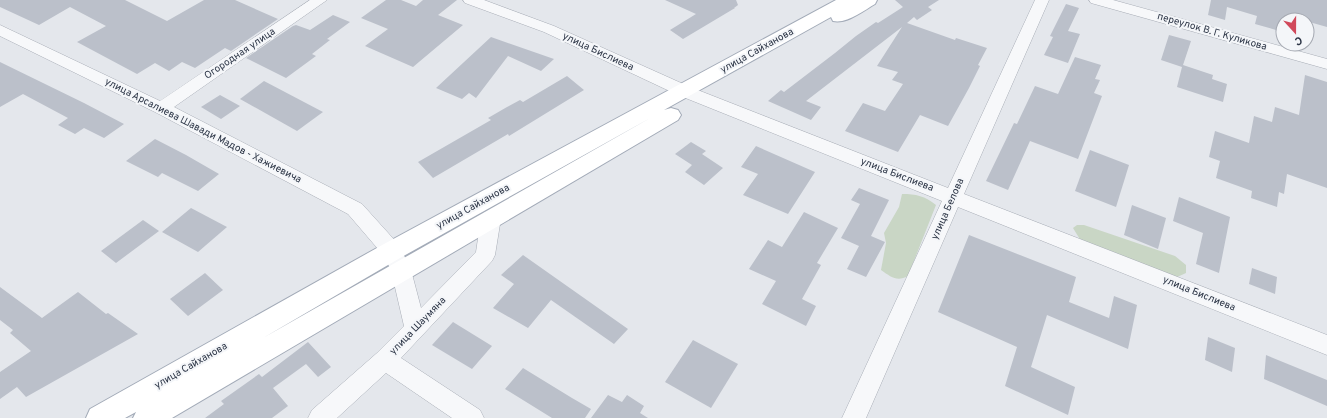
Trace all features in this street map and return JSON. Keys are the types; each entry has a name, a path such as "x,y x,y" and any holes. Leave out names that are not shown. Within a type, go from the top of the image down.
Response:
{"main road":[{"name":"улица Сайханова","path":"100,418 397,261 692,95 855,1"},
{"name":"улица Сайханова","path":"147,418 397,261 491,218 692,95"}],"street":[{"name":"Огородная улица","path":"161,108 320,0"},
{"name":"улица Бислиева","path":"470,0 549,29 692,95 1327,345"},
{"name":"улица Белова","path":"854,418 1042,0"},
{"name":"переулок В. Г. Куликова","path":"1096,0 1136,5 1327,64"},
{"name":"улица Арсалиева Шавади Мадов - Хажиевича","path":"0,30 161,108 356,210 397,261"},
{"name":"улица Шаумяна","path":"320,418 385,360 485,255 491,218"},
{"path":"397,261 416,328"},
{"path":"385,360 472,418"}],"green space":[{"path":"902,194 920,196 928,199 936,205 908,276 897,279 881,270 886,243 884,233 899,207"},
{"path":"1077,225 1084,225 1175,256 1186,265 1186,273 1175,278 1081,241 1073,228"}],"building":[{"path":"0,0 125,0 167,21 204,0 235,0 278,19 231,51 225,48 195,68 182,62 169,71 155,63 137,74 77,42 106,26 70,7 39,25 0,7"},
{"path":"386,0 401,0 416,6 423,0 457,0 438,15 463,25 413,67 365,46 388,29 361,18"},
{"path":"665,0 736,0 738,5 683,39 670,30 696,14"},
{"path":"895,0 939,0 928,7 932,10 917,20 914,17 907,23 955,40 956,38 987,48 978,65 980,66 969,88 948,126 920,115 898,152 845,131 863,103 885,111 903,84 892,80 898,72 877,66 902,27 806,101 821,107 811,120 768,101 781,90 784,92 876,22 878,23 903,7"},
{"path":"1211,0 1327,0 1327,27 1315,24 1315,12 1275,12 1275,30 1255,24 1257,16 1227,7 1225,20 1208,15"},
{"path":"1066,4 1079,8 1068,31 1080,34 1068,63 1044,55 1053,37 1050,36"},
{"path":"333,15 350,22 327,39 330,40 312,54 316,56 286,78 246,58 293,26 296,25 310,30"},
{"path":"1169,35 1191,41 1183,65 1213,75 1212,79 1227,84 1223,102 1177,87 1182,67 1161,60"},
{"path":"491,37 554,59 541,71 508,56 476,98 469,93 462,99 436,88"},
{"path":"1075,57 1101,65 1095,79 1100,80 1094,93 1102,96 1078,159 1030,141 1008,190 986,181 1014,123 1017,124 1035,86 1058,94"},
{"path":"0,62 124,124 104,138 84,128 75,134 58,125 68,118 23,94 0,107"},
{"path":"1305,75 1327,82 1327,188 1287,174 1284,194 1279,192 1277,207 1251,198 1252,191 1216,178 1220,161 1209,157 1215,131 1249,143 1254,116 1272,122 1275,107 1299,115"},
{"path":"567,76 584,90 509,136 508,134 433,178 418,162 491,120 488,118 507,107 520,100 523,102"},
{"path":"264,81 323,112 297,131 240,99"},
{"path":"220,95 240,106 221,119 201,107"},
{"path":"155,139 219,174 198,191 162,173 158,177 126,161"},
{"path":"691,142 706,151 702,154 723,168 704,185 685,172 692,165 675,154"},
{"path":"756,146 815,172 788,214 743,195 758,174 741,167"},
{"path":"1090,150 1129,165 1116,207 1075,191"},
{"path":"859,188 889,200 871,236 885,242 866,277 847,269 859,246 841,238 860,204 851,200"},
{"path":"1179,197 1230,217 1219,273 1196,264 1203,233 1173,221"},
{"path":"1132,205 1166,218 1158,249 1124,235"},
{"path":"191,208 227,227 198,252 162,232"},
{"path":"804,212 838,228 817,263 821,265 802,299 816,306 806,326 762,304 776,281 749,269 768,240 782,247"},
{"path":"143,220 159,231 116,263 101,251"},
{"path":"969,235 1076,277 1069,302 1109,318 1114,296 1137,305 1128,349 1047,315 1031,367 1075,387 1068,415 1005,386 1017,347 938,312"},
{"path":"523,255 628,329 614,344 551,300 528,328 493,308 514,284 501,275"},
{"path":"1252,268 1277,277 1275,294 1249,284"},
{"path":"205,273 223,290 188,316 170,299"},
{"path":"0,287 42,318 78,292 106,314 108,313 138,334 26,397 17,387 0,399 0,372 31,351 10,333 13,330 0,320"},
{"path":"453,322 492,346 472,369 432,345"},
{"path":"1208,337 1235,348 1232,372 1205,360"},
{"path":"693,340 738,364 711,408 665,382"},
{"path":"308,342 331,367 318,377 306,364 273,388 288,406 272,418 205,418 224,404 221,401 259,374 262,377"},
{"path":"1266,355 1327,380 1327,406 1264,379"},
{"path":"523,368 591,409 585,418 552,418 505,389"},
{"path":"608,395 622,402 627,395 644,406 640,413 648,418 591,418"}]}
